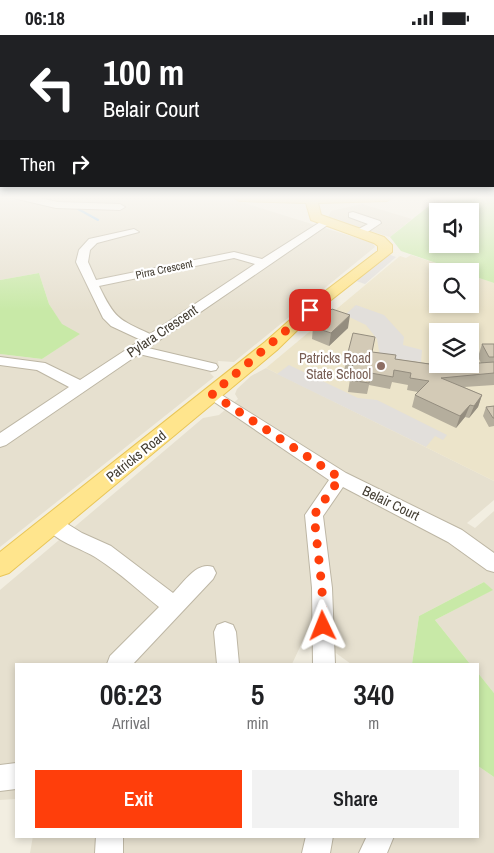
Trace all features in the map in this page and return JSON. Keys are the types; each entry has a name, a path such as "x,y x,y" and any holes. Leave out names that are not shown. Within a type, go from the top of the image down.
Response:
{"main road":[{"name":"Patricks Road","path":"0,566 271,345 284,339 318,312 358,277 362,271 385,252 385,245 379,240 365,235"}],"street":[{"path":"119,235 88,244 83,253 82,262 107,315 116,323 150,339"},
{"name":"Pylara Crescent","path":"0,441 305,235"},
{"name":"Pirra Crescent","path":"94,284 229,255 263,263"},
{"path":"136,349 211,367"},
{"path":"0,361 40,366 79,386"},
{"name":"Belair Court","path":"212,394 340,478 455,536 494,564"},
{"path":"324,663 322,588 314,515 340,478"},
{"path":"53,523 75,539 104,552 174,606"},
{"path":"119,663 206,573"},
{"path":"225,632 228,663"},
{"path":"0,778 15,776"},
{"path":"109,853 110,838"},
{"path":"373,853 381,838"}],"shaded area":[{"path":"0,235 348,235 373,243 375,247 234,362 218,361 219,368 210,373 214,377 0,547 0,354 42,359 79,334 62,325 49,304 39,273 0,280"},
{"path":"388,254 396,257 365,284 356,281"},
{"name":"Patricks Road State School","path":"411,255 436,263 429,263 429,313 479,313 479,278 494,283 494,481 266,368 400,256 406,258"},
{"path":"356,305 384,315 404,337 403,345 422,350 421,362 380,357 377,339 366,325 345,315"},
{"path":"289,365 358,398 377,400 447,435 443,440 435,436 426,447 277,374"},
{"path":"266,368 494,481 494,500 467,523 475,528 494,511 494,693 479,674 479,663 469,663 435,620 492,590 484,582 419,616 412,663 350,663 307,632 292,663 15,663 15,799 0,800 0,590 203,418 219,415 238,399 235,394 237,389 251,376"},
{"path":"479,767 494,777 494,853 30,853 33,838 479,838"}],"green space":[{"path":"392,235 429,235 429,253 479,253 479,235 494,235 494,283 479,278 479,263 436,263 401,251 390,237"},
{"path":"39,273 49,304 62,324 80,334 42,359 0,354 0,280"},
{"path":"484,582 493,590 435,620 469,663 412,663 419,616"},
{"path":"479,674 494,693 494,777 479,767"}],"building":[{"path":"332,309 350,315 331,333 313,327"},
{"path":"353,333 375,337 372,352 396,355 395,359 429,364 429,373 479,373 479,363 494,362 494,373 441,378 482,395 474,406 470,405 460,416 415,395 429,381 410,378 411,373 394,370 393,377 371,373 369,383 350,380 353,362 346,360"},
{"path":"482,344 494,344 494,357 489,357"},
{"path":"494,406 494,418 493,418 486,407"}],"place":[{"name":"Patricks Road State School","path":"381,366"}],"route":[{"path":"310,310 212,394 340,478 314,515 322,588 323,626"}]}
